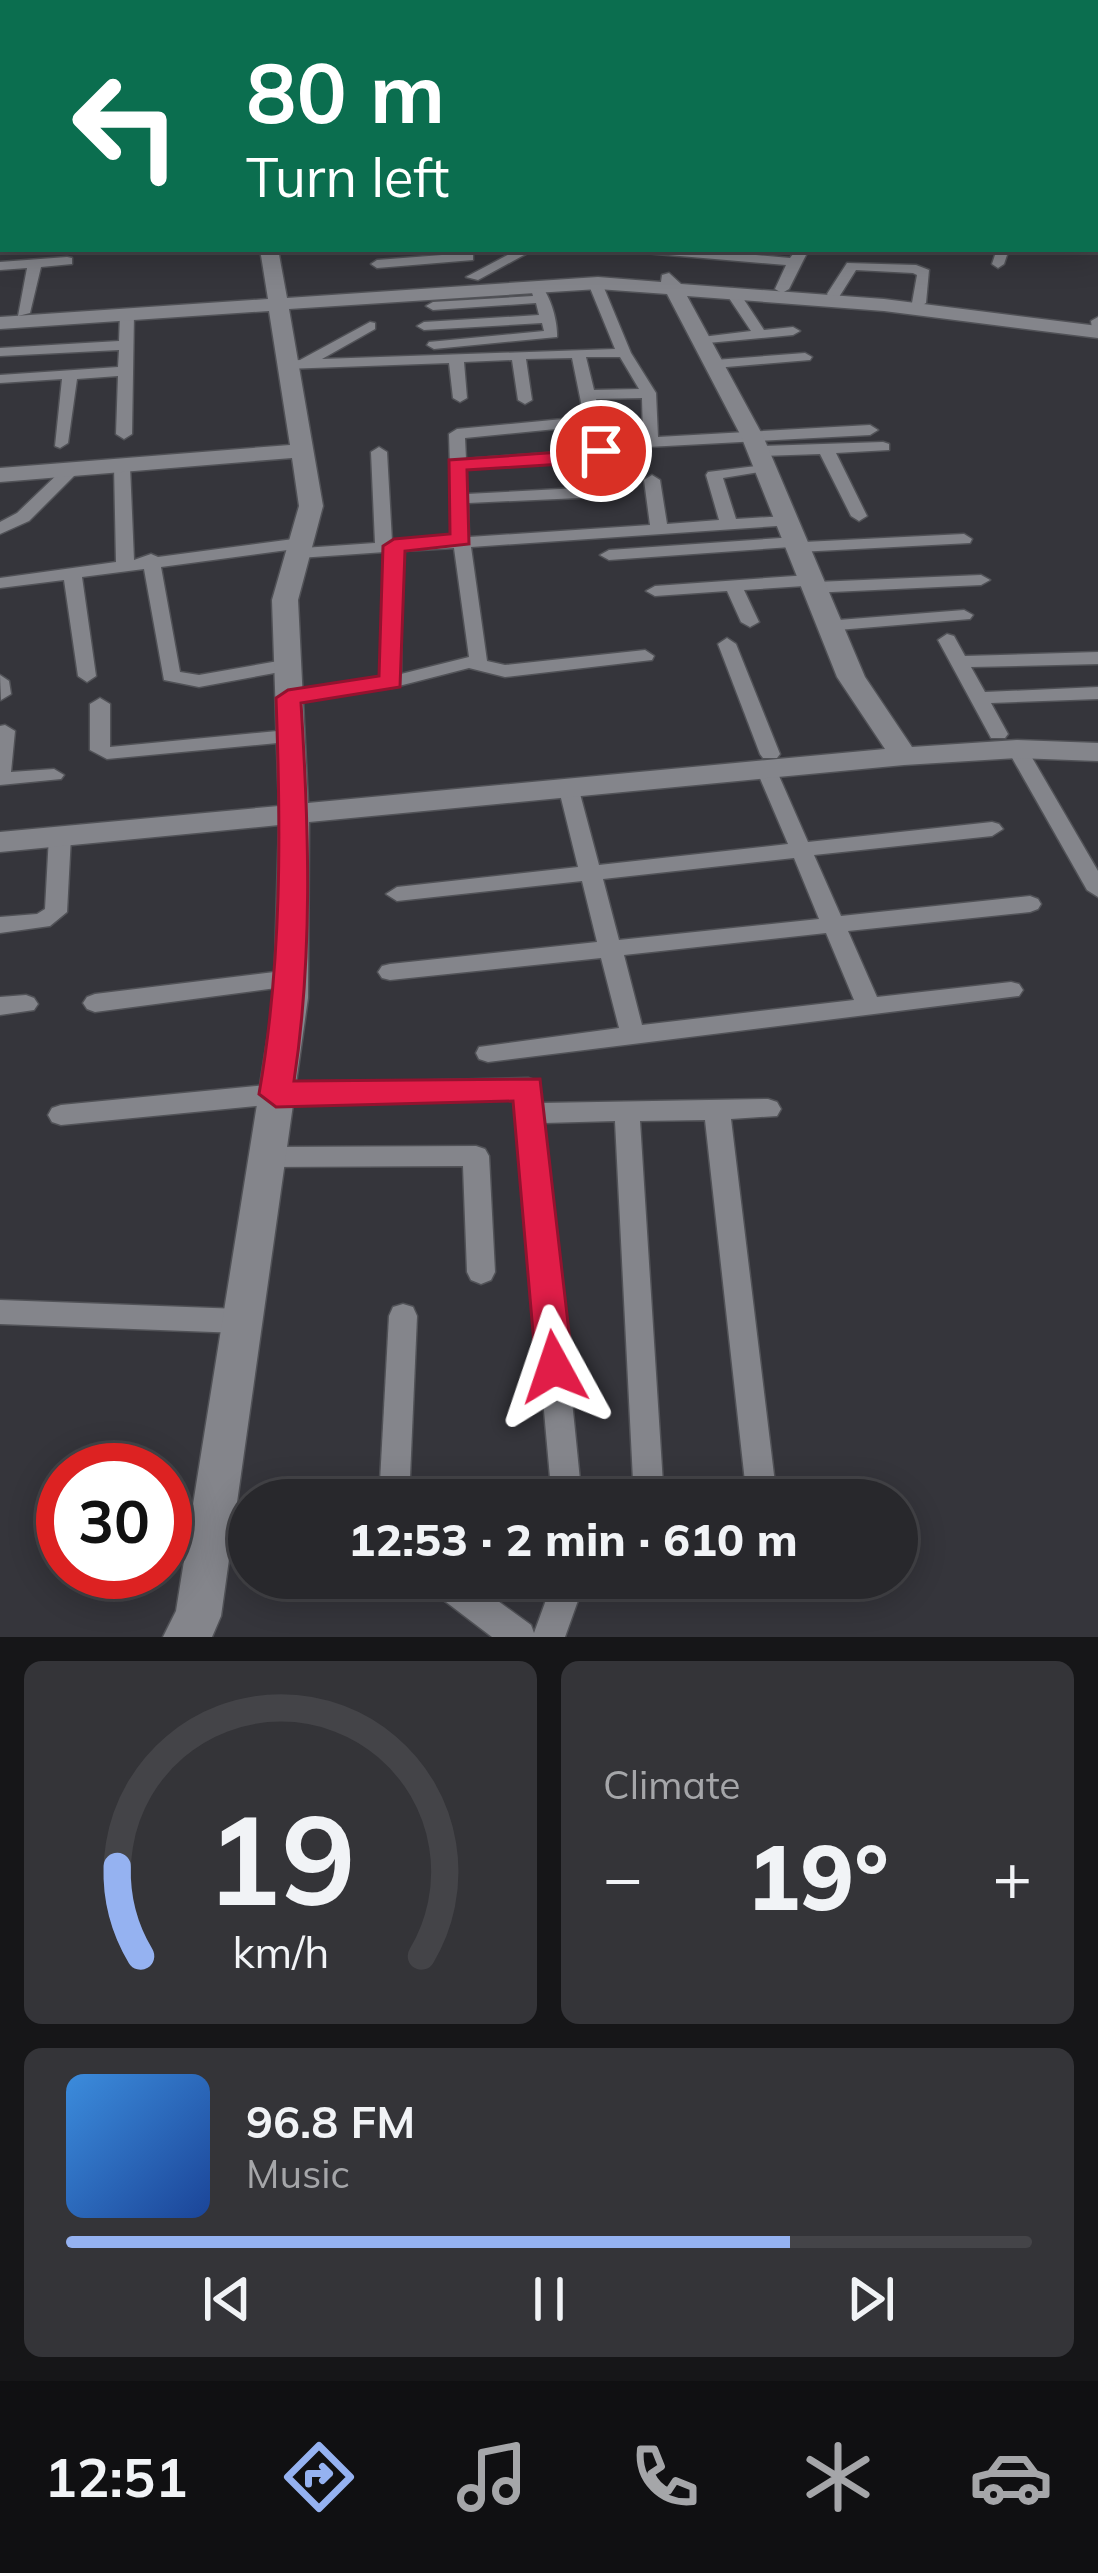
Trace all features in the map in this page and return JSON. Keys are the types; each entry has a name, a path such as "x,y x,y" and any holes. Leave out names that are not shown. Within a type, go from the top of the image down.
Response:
{"street":[{"path":"187,1637 198,1616 291,978 294,805 284,667 285,600 311,506 295,364 269,252"},
{"path":"474,283 524,252"},
{"path":"668,252 666,282 715,364 756,447 826,626 851,677 899,749"},
{"path":"712,252 799,256 782,289"},
{"path":"376,264 468,253 474,283"},
{"path":"0,266 67,261"},
{"path":"23,313 34,263"},
{"path":"834,294 852,266 916,269 925,273 919,303"},
{"path":"0,319 127,314 474,283 666,282 834,294 1098,326"},
{"path":"433,306 595,283 666,282 1098,326"},
{"path":"474,283 540,293"},
{"path":"595,283 624,353 649,393 651,442"},
{"path":"732,292 760,335"},
{"path":"398,347 547,336 554,330 540,293"},
{"path":"0,319 23,313 277,299"},
{"path":"124,434 127,314"},
{"path":"424,326 549,318"},
{"path":"295,364 370,326"},
{"path":"702,341 793,332"},
{"path":"0,352 127,345"},
{"path":"456,464 598,455 578,353"},
{"path":"295,364 624,353"},
{"path":"518,356 525,400"},
{"path":"715,364 805,357"},
{"path":"456,358 460,398"},
{"path":"0,380 127,371"},
{"path":"60,443 70,374"},
{"path":"589,395 649,393"},
{"path":"475,664 479,660 461,540 454,439 463,431 595,422"},
{"path":"729,525 714,476 756,447 870,430"},
{"path":"628,443 884,447"},
{"path":"826,448 859,516"},
{"path":"0,475 302,451"},
{"path":"379,452 389,546 391,682"},
{"path":"122,466 125,563"},
{"path":"0,529 23,517 70,471"},
{"path":"652,480 659,529"},
{"path":"459,499 579,493"},
{"path":"0,583 151,559 300,548 729,525 793,537"},
{"path":"609,555 793,537 964,539"},
{"path":"151,559 171,676 199,681 284,667"},
{"path":"72,571 87,676"},
{"path":"655,591 981,580"},
{"path":"734,586 751,622"},
{"path":"826,626 964,615"},
{"path":"947,640 978,698 1089,856 1098,890"},
{"path":"727,644 801,850 868,1007"},
{"path":"288,698 475,664 505,671 645,656"},
{"path":"958,662 1098,658"},
{"path":"1048,659 1063,695"},
{"path":"0,681 2,694"},
{"path":"978,698 1098,694"},
{"path":"100,704 100,750 107,753 289,736"},
{"path":"5,731 0,779 54,776"},
{"path":"0,842 294,805 1098,734"},
{"path":"1007,741 1098,752"},
{"path":"0,823 569,790 768,762"},
{"path":"569,790 633,1035"},
{"path":"397,894 992,829"},
{"path":"0,925 42,921 56,912 60,836"},
{"path":"390,972 1030,904"},
{"path":"94,1003 291,978"},
{"path":"488,1053 1011,990"},
{"path":"0,1006 26,1004"},
{"path":"61,1115 276,1094 528,1088 565,1479"},
{"path":"530,1113 768,1109"},
{"path":"627,1110 648,1479"},
{"path":"717,1110 761,1479"},
{"path":"266,1157 476,1156 481,1272"},
{"path":"0,1312 240,1321"},
{"path":"395,1479 404,1316"},
{"path":"210,1524 228,1528"},
{"path":"468,1599 519,1637"},
{"path":"549,1637 563,1599"}],"route":[{"path":"554,1367 528,1088 276,1094 291,998 294,814 288,698 391,682 394,546 461,540 456,464 594,456 601,451"}]}
